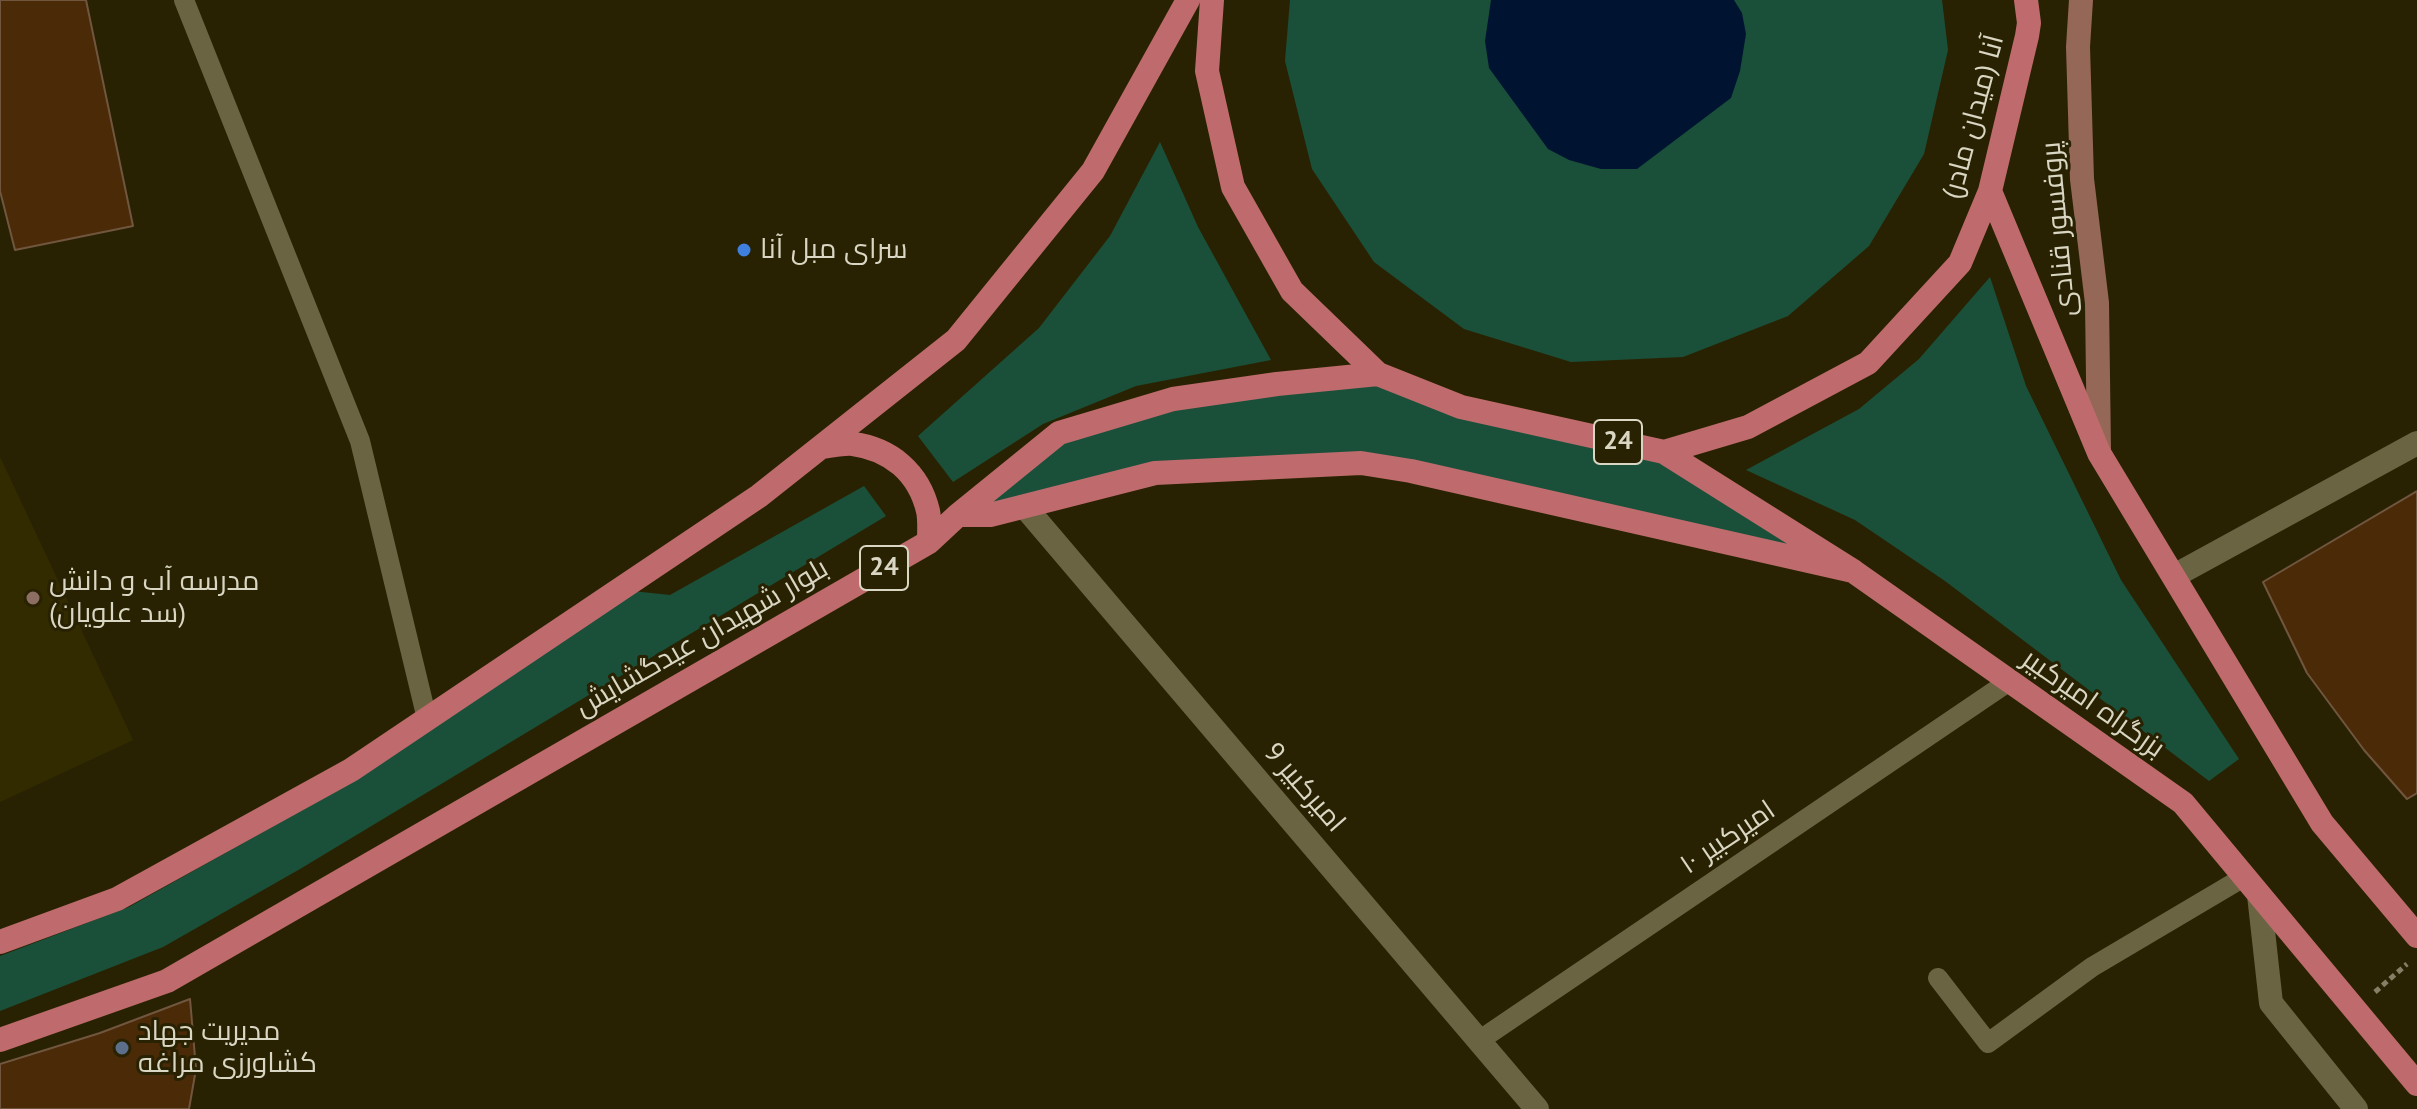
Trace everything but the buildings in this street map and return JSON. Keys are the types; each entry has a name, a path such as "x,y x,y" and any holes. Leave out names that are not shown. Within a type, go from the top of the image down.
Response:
{"main road":[{"path":"0,942 117,899 351,770 759,496 956,340 1093,171 1188,0"},
{"name":"آنا (میدان مادر)","path":"1212,0 1207,71 1233,187 1292,291 1378,374 1461,407 1664,452 1748,427 1868,363 1960,263 1990,191 2027,36 2026,0"},
{"name":"پروفسور قنادی","path":"2081,0 2078,47 2082,165 2097,303 2099,453"},
{"path":"1990,191 2099,453 2322,823 2417,936"},
{"name":"بلوار شهیدان عیدگشایش","path":"0,1040 167,981 929,542 1059,433 1173,399 1378,374"},
{"path":"821,447 849,443 864,446 878,449 902,464 920,486 929,514 929,542"},
{"name":"بزرگراه امیرکبیر","path":"1664,452 1853,571 2183,803 2417,1084"},
{"name":"24","path":"958,515 990,515 1155,473 1361,463 1411,471 1853,571"}],"street":[{"path":"2174,576 2417,443"},
{"name":"امیرکبیر 9","path":"1025,507 1537,1109"},
{"path":"2252,886 2271,1003 2356,1109"}],"lane":[{"path":"184,0 360,441 427,719"},
{"name":"امیرکبیر ۱۰","path":"1480,1040 2008,682"},
{"path":"1938,978 1988,1043 2092,967 2252,886"}],"shaded area":[{"name":"مدرسه آب و دانش (سد علویان)","path":"0,457 133,740 0,802"}],"green space":[{"path":"1290,0 1942,0 1948,50 1924,154 1869,246 1788,316 1683,357 1571,362 1464,329 1374,262 1312,169 1285,61"},
{"path":"1160,142 1198,227 1271,360 1136,386 1043,424 953,482 918,436 1039,328 1110,236"},
{"path":"1990,277 2026,386 2121,580 2239,759 2209,781 1945,581 1855,520 1746,470 1859,409 1919,359"},
{"path":"1378,374 1664,452 1853,571 1411,471 1155,473 958,515 1059,433 1173,399"},
{"path":"864,486 886,516 300,869 163,947 0,1011 0,956 129,907 359,778 632,591 670,595"}],"water":[{"path":"1491,0 1734,0 1742,13 1746,34 1740,71 1731,98 1637,169 1601,169 1569,160 1548,149 1489,68 1485,41"}],"place":[{"name":"سرای مبل آنا","path":"744,250"},
{"name":"مدرسه آب و دانش (سد علویان)","path":"33,598"},
{"name":"مدیریت جهاد کشاورزی مراغه","path":"122,1048"}]}
